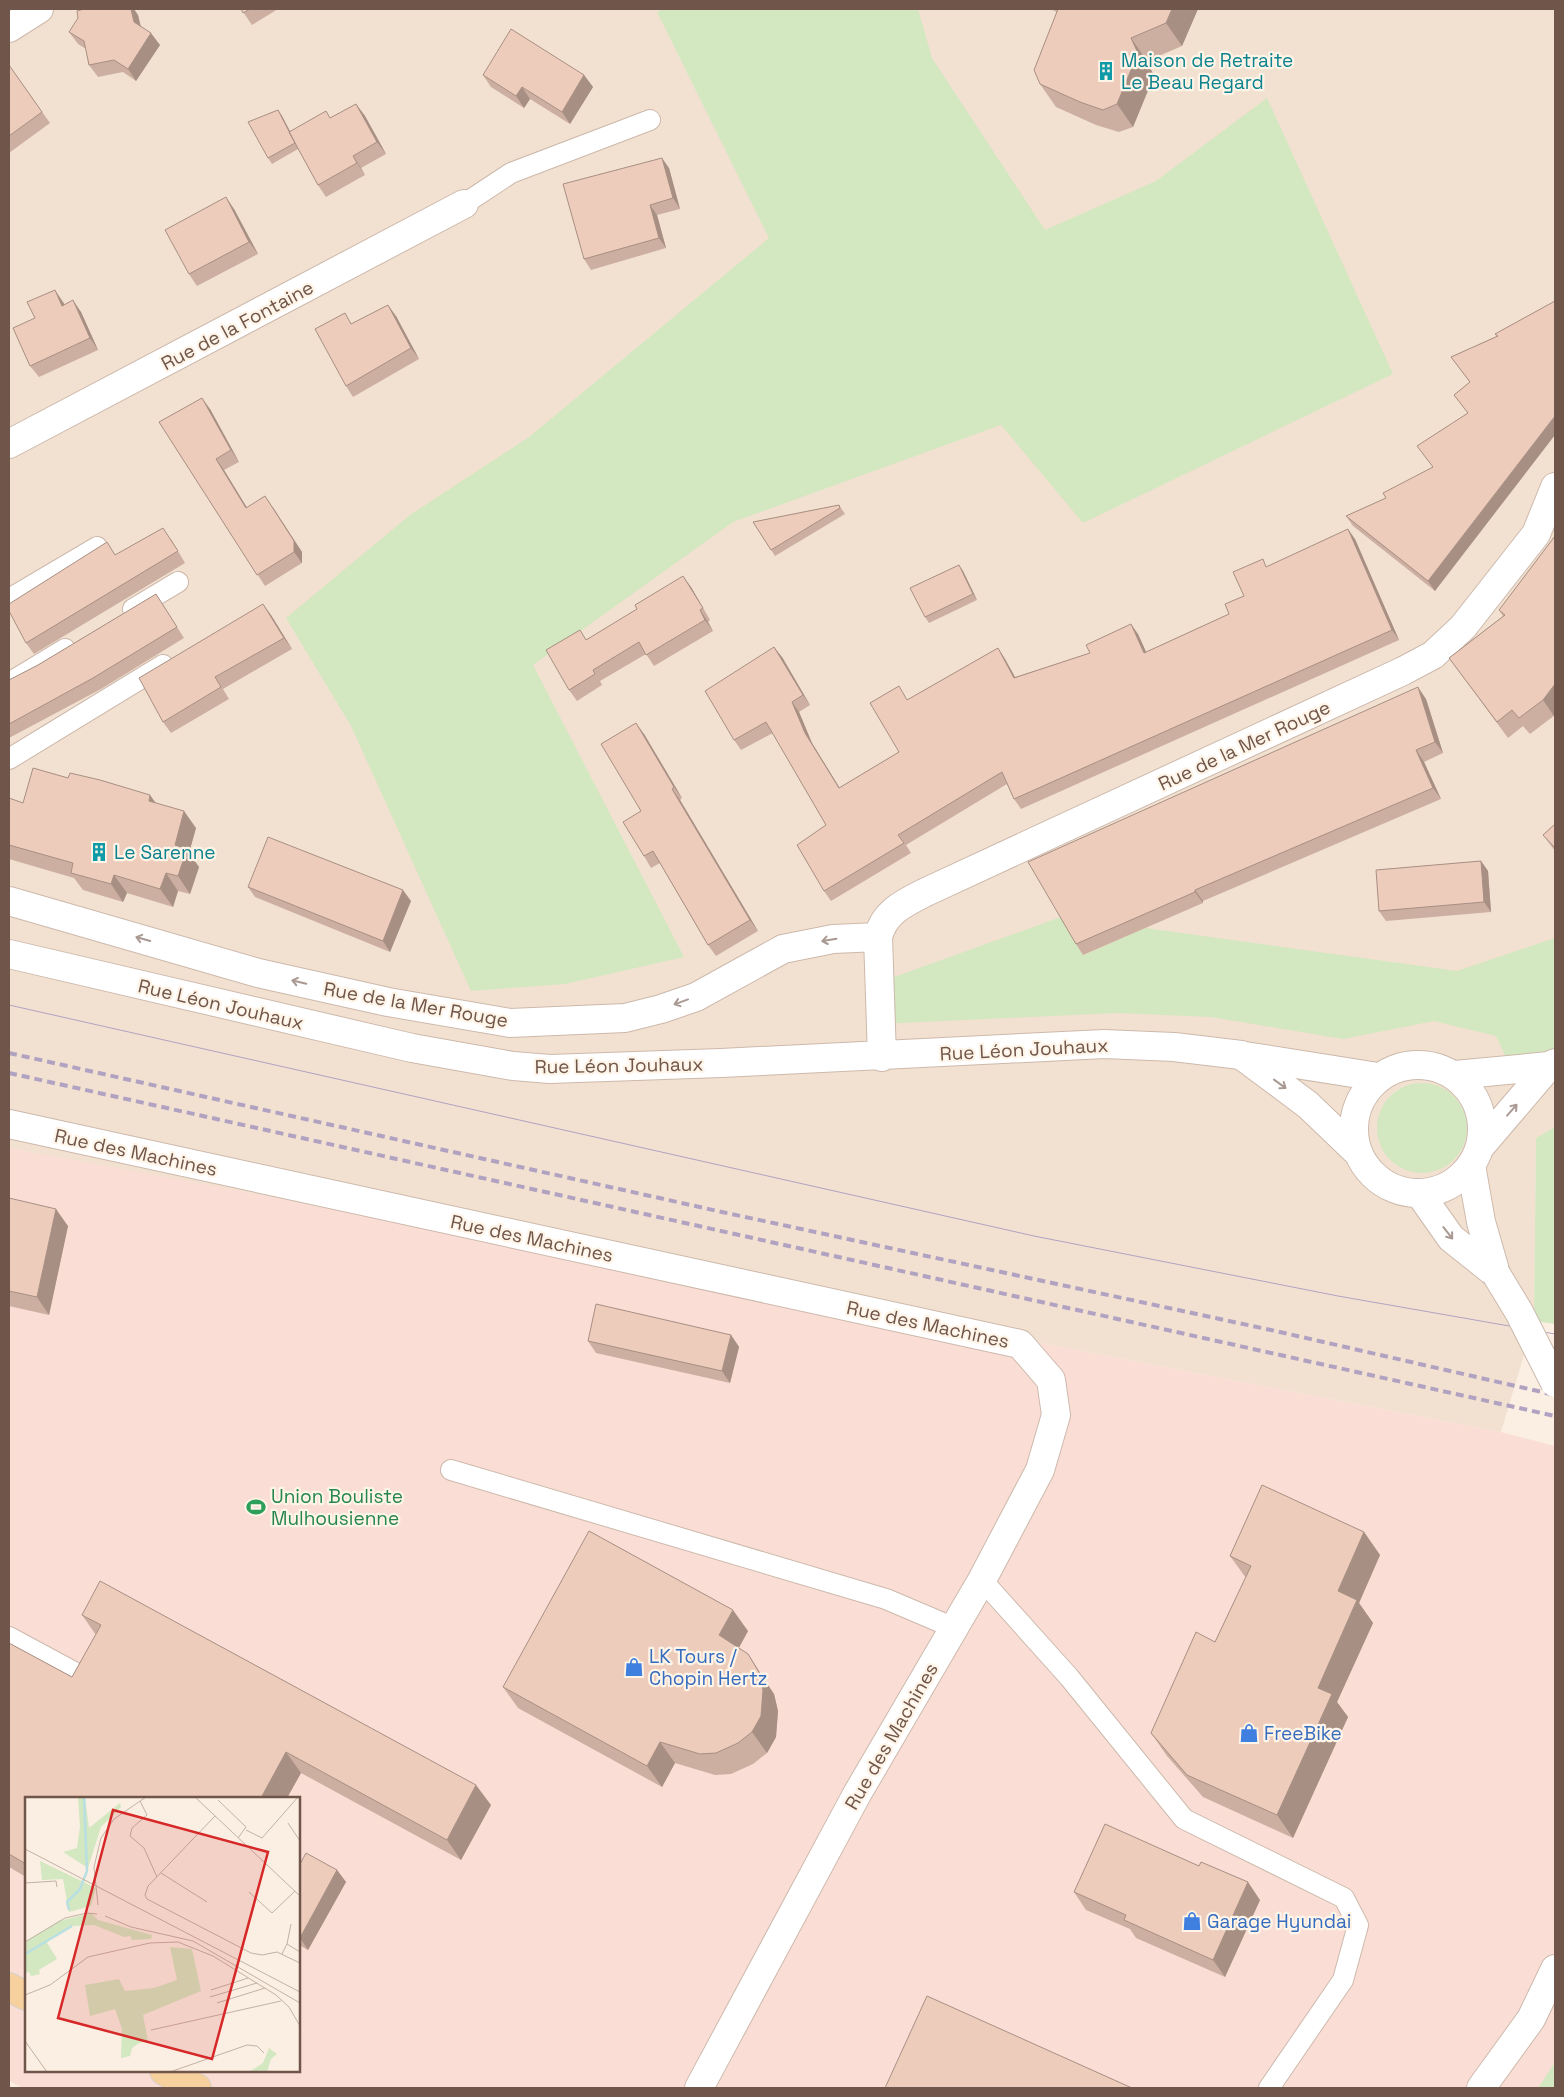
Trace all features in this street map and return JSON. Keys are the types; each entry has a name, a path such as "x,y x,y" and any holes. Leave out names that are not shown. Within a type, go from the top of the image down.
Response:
{"main road":[{"path":"9,1987 25,1995"},
{"path":"166,2072 197,2088"}],"street":[{"path":"9,28 38,9"},
{"name":"Rue de la Fontaine","path":"9,444 464,204"},
{"name":"Rue de la Mer Rouge","path":"882,1057 878,937 881,924 888,914 926,892 1403,671 1433,655 1463,627 1536,534 1555,487"},
{"name":"Rue de la Mer Rouge","path":"9,901 258,973 388,1002 510,1022 634,1016 696,997 783,949 833,938 878,937"},
{"name":"Rue Léon Jouhaux","path":"9,954 402,1045 513,1066 550,1069 882,1057 1104,1044 1174,1047 1241,1055 1378,1077"},
{"name":"Rue Léon Jouhaux","path":"1241,1055 1308,1105 1356,1150"},
{"path":"1552,1065 1476,1156 1457,1180 1439,1190 1420,1194 1399,1191 1381,1182 1366,1168 1356,1150 1353,1130 1355,1111 1364,1092 1378,1077 1396,1068 1416,1064 1436,1067 1454,1075 1469,1089 1479,1107 1483,1127 1476,1156 1481,1222 1496,1274 1519,1312 1555,1383"},
{"path":"1454,1075 1552,1065"},
{"name":"Rue des Machines","path":"9,1124 1020,1344 1051,1380 1056,1415 1040,1470 982,1580 952,1627 857,1794 699,2088"},
{"path":"1420,1194 1451,1238 1496,1274"},
{"path":"1481,2088 1532,2019 1555,1969"}],"lane":[{"path":"464,204 511,173 650,120"},
{"path":"9,599 97,547"},
{"path":"120,617 178,582"},
{"path":"9,683 78,641"},
{"path":"9,759 176,656"},
{"path":"451,1470 886,1599 952,1627"},
{"path":"982,1580 1069,1677 1184,1819 1344,1898 1358,1925 1343,1980 1269,2088"},
{"path":"9,1637 74,1672"}],"shaded area":[{"path":"9,9 1555,9 1555,1127 1536,1138 1534,1321 1501,1432 581,1254 9,1149"},
{"path":"9,1148 581,1254 1501,1432 1555,1446 1555,2088 23,2088 9,2081"}],"green space":[{"path":"664,9 918,9 932,58 1045,230 1156,181 1267,98 1393,374 1083,523 1001,425 733,522 533,665 684,957 565,984 471,991 351,726 286,618 410,515 529,437 769,238 657,12"},
{"path":"1061,917 1084,955 1145,928 1457,971 1555,938 1555,1063 1512,1070 1496,1036 1434,1021 1343,1039 1211,1017 1116,1013 881,1024 880,982"},
{"path":"1422,1083 1439,1086 1454,1096 1464,1111 1467,1128 1464,1145 1454,1160 1439,1170 1422,1173 1405,1170 1390,1160 1380,1145 1377,1128 1380,1111 1390,1096 1405,1086"},
{"path":"1555,1127 1555,1324 1534,1321 1536,1138"},
{"path":"1555,2062 1555,2088 1538,2088"}],"building":[{"path":"84,9 131,9 134,22 151,33 128,69 114,60 89,65 84,41 69,32 78,18 77,11"},
{"path":"241,9 250,9 243,13"},
{"name":"Maison de Retraite Le Beau Regard","path":"1058,9 1172,9 1166,23 1131,38 1138,53 1117,104 1103,110 1040,84 1034,70"},
{"path":"511,29 584,75 562,112 522,87 516,96 483,75"},
{"path":"9,65 42,112 9,136"},
{"path":"356,104 377,142 353,156 357,163 318,185 289,132 326,111 330,118"},
{"path":"278,110 295,143 268,158 248,122"},
{"path":"662,158 673,198 650,205 659,238 584,259 563,184"},
{"path":"226,197 249,242 189,274 165,230"},
{"path":"55,290 62,306 73,300 90,338 30,366 13,328 35,318 27,302"},
{"path":"1555,301 1555,416 1428,581 1346,516 1386,498 1383,493 1433,467 1417,446 1468,413 1454,395 1470,382 1451,357 1498,336 1495,334"},
{"path":"388,305 411,348 346,386 315,329 345,313 351,324"},
{"path":"202,398 231,450 216,459 246,508 265,496 294,541 294,552 257,575 159,422"},
{"path":"839,505 840,508 771,550 753,522"},
{"path":"163,528 178,551 26,643 9,611 9,604 107,542 115,555"},
{"path":"1348,529 1392,630 1014,799 1002,772 898,835 904,843 824,891 797,845 826,825 766,722 734,740 705,691 774,647 803,695 792,702 805,733 839,788 899,752 870,703 899,686 907,700 998,648 1014,678 1090,653 1086,645 1131,624 1144,653 1229,614 1225,604 1244,596 1233,572 1263,559 1266,567"},
{"path":"1555,536 1555,684 1543,700 1519,718 1512,710 1497,722 1449,658 1505,615 1499,610"},
{"path":"959,565 973,594 925,617 910,588"},
{"path":"683,576 703,608 700,610 705,620 646,655 639,642 593,670 595,674 569,690 546,650 580,630 586,640 637,609 635,605"},
{"path":"156,594 177,627 93,678 9,724 9,680 38,665"},
{"path":"263,604 284,638 215,677 221,687 163,722 139,678"},
{"path":"1418,687 1435,742 1416,750 1433,788 1195,890 1195,892 1076,944 1028,862"},
{"path":"636,723 674,787 672,789 750,920 708,945 653,851 644,856 623,822 641,811 601,744"},
{"name":"Le Sarenne","path":"33,768 68,778 70,773 100,780 150,795 149,801 184,811 175,845 187,849 178,876 166,873 160,889 114,875 111,884 71,873 73,863 9,845 9,798 23,803"},
{"path":"1555,824 1555,848 1543,835"},
{"path":"268,837 403,890 383,941 248,887"},
{"path":"1481,861 1484,902 1379,911 1376,870"},
{"path":"9,1198 56,1209 37,1297 9,1291"},
{"path":"596,1304 731,1335 722,1371 588,1341"},
{"path":"1262,1485 1364,1532 1338,1591 1357,1600 1318,1688 1332,1694 1277,1815 1187,1775 1151,1733 1196,1632 1215,1642 1251,1566 1230,1556"},
{"name":"LK Tours / Chopin Hertz","path":"589,1531 733,1610 719,1635 748,1654 759,1672 763,1690 761,1716 752,1732 738,1743 716,1753 700,1754 660,1742 647,1766 503,1687"},
{"path":"100,1581 476,1785 447,1840 286,1752 262,1797 25,1797 25,1863 9,1854 9,1643 72,1677 101,1625 82,1615"},
{"path":"1105,1824 1199,1866 1201,1862 1248,1882 1213,1960 1124,1920 1126,1915 1074,1892"},
{"path":"306,1853 337,1870 300,1938 300,1864"},
{"path":"927,1996 1132,2088 885,2088"}],"tram line":[{"path":"9,1005 1034,1236 1338,1296 1555,1334"}],"railway":[{"path":"9,1053 722,1212 1271,1330 1555,1395"},
{"path":"9,1073 1555,1416"}],"place":[{"name":"Maison de Retraite Le Beau Regard","path":"1106,71"},
{"name":"Le Sarenne","path":"99,852"},
{"name":"Union Bouliste Mulhousienne","path":"256,1507"},
{"name":"LK Tours / Chopin Hertz","path":"634,1667"},
{"name":"FreeBike","path":"1249,1733"},
{"name":"Garage Hyundai","path":"1192,1921"}]}
